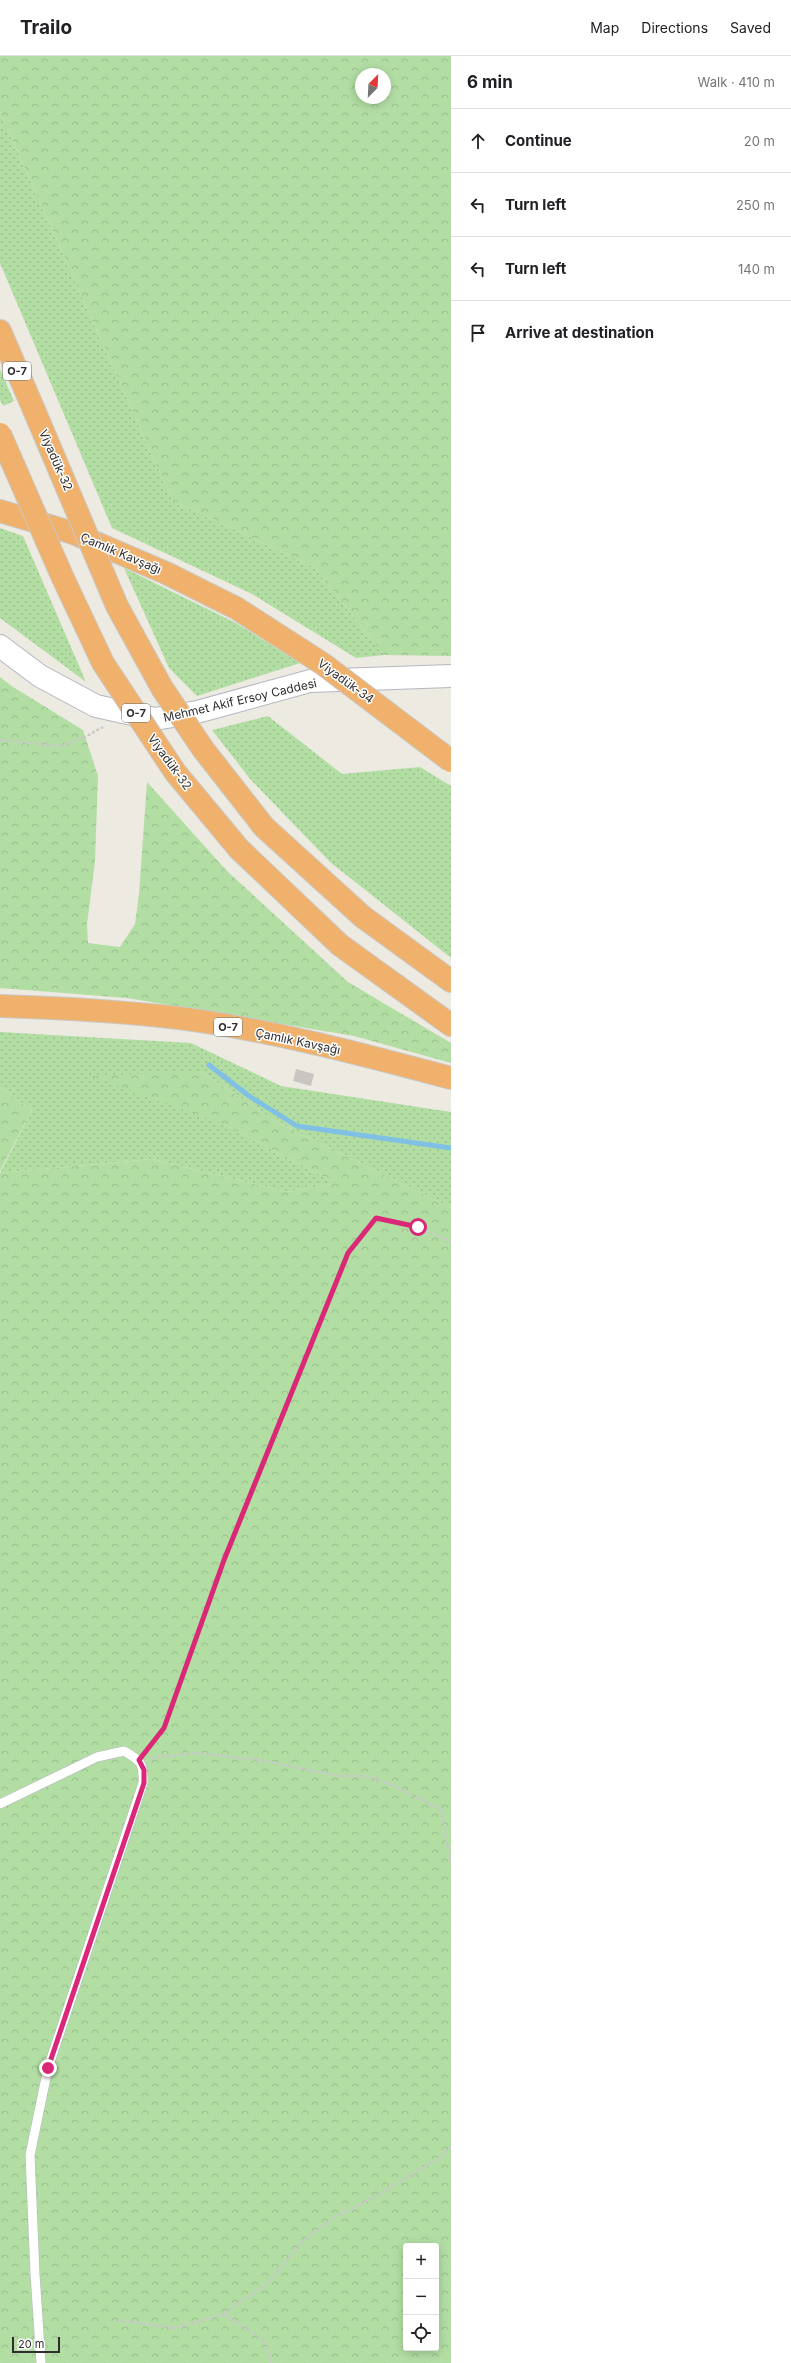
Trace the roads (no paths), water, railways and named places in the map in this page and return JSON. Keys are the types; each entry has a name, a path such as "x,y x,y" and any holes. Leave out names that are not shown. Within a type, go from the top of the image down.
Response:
{"highway":[{"name":"Viyadük-32","path":"0,332 117,606 162,688 203,749 264,827 363,917 451,981"},
{"name":"Viyadük-32","path":"0,434 62,576 103,663 175,772 239,849 340,945 451,1025"},
{"name":"Çamlık Kavşağı","path":"0,511 73,533 166,573 236,608"},
{"name":"Viyadük-34","path":"236,608 323,664 451,761"},
{"name":"Çamlık Kavşağı","path":"0,1006 86,1009 179,1018 275,1035 361,1054 451,1078"}],"main road":[{"name":"Mehmet Akif Ersoy Caddesi","path":"0,646 40,676 96,706 116,712 155,719 197,712 310,681 451,676"}],"lane":[{"path":"0,1804 97,1756 124,1750 139,1760 144,1770 144,1783 48,2068 30,2155 34,2274 41,2363"}],"waterway":[{"path":"209,1065 249,1096 297,1126 451,1148"}]}
